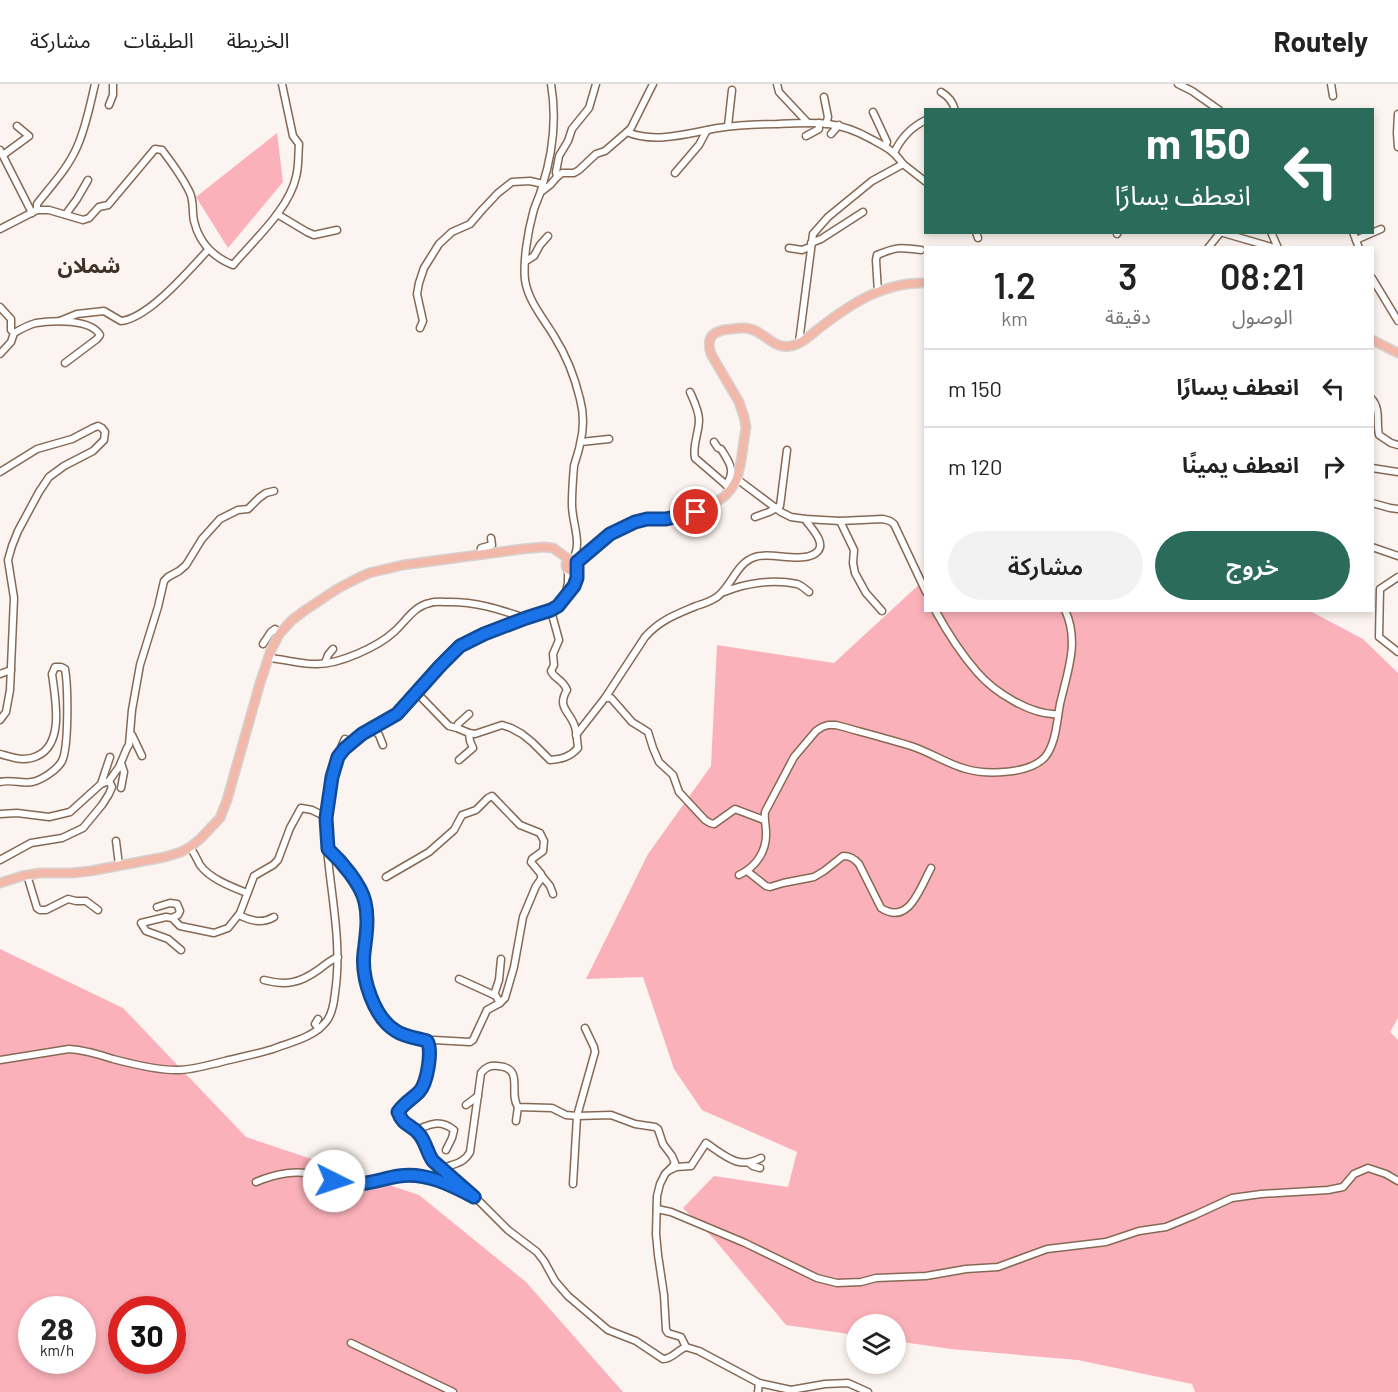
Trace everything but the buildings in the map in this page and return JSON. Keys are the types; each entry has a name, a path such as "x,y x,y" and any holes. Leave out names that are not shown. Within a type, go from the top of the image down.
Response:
{"main road":[{"path":"0,883 39,873 72,873 119,866 165,857 190,847 220,818 269,658 280,633 292,620 337,589 369,573 411,564 544,547 553,548 572,564 601,541 635,522 647,519 666,519 705,509 725,496 729,487 737,480 746,427 739,402 708,345 715,332 741,328 752,329 773,343 783,346 794,345 859,301 901,284 924,283"},
{"path":"1374,341 1398,353"}],"street":[{"path":"35,211 37,204 65,169 77,147 95,84"},
{"path":"109,105 113,95 113,84"},
{"path":"0,229 35,211 46,210 83,220 89,218 99,207 108,205 156,149 162,150 191,194 196,227 204,245 208,250 233,265 277,214 288,198 297,175 299,144 293,136 282,84"},
{"path":"0,1059 77,1049 116,1060 180,1070 263,1052 304,1038 328,1020 334,1002 338,957 326,818 334,768 338,757 351,741 397,714 460,646 484,634 551,610 564,599 572,564 577,553 572,509 574,465 581,442 583,410 578,389 560,346 527,289 525,274 532,214 543,184 553,140 551,84"},
{"path":"556,177 559,156 572,129 589,108 596,84"},
{"path":"540,193 556,177 562,173 574,173 579,170 596,154 605,151 627,132 653,84"},
{"path":"777,84 779,92 808,123"},
{"path":"1178,84 1217,108"},
{"path":"1331,84 1333,96"},
{"path":"728,126 732,90"},
{"path":"941,92 946,95 954,108"},
{"path":"806,136 819,129 828,117 824,97"},
{"path":"873,112 887,142 885,146"},
{"path":"1398,114 1398,147"},
{"path":"894,153 915,125 924,121"},
{"path":"627,132 637,136 662,137 751,124 823,123 839,125 857,131 885,146 924,180"},
{"path":"831,134 839,125"},
{"path":"17,126 29,136 2,158 35,211"},
{"path":"675,173 699,145 707,130"},
{"path":"800,342 813,234 828,217 872,181 903,164"},
{"path":"66,214 88,180"},
{"path":"420,328 423,321 417,294 419,283 424,268 439,244 452,232 470,224 498,193 512,182 530,181 543,184"},
{"path":"789,248 802,249 811,245 863,212"},
{"path":"277,214 314,235 337,230"},
{"path":"1374,232 1381,229"},
{"path":"1210,246 1219,234"},
{"path":"1224,234 1269,246"},
{"path":"1354,234 1358,246"},
{"path":"1356,240 1370,234"},
{"path":"525,261 534,256 548,236"},
{"path":"878,292 877,255 893,248 921,250"},
{"path":"60,321 77,314 104,311 121,321 130,319 159,300 208,250"},
{"path":"1374,282 1398,321"},
{"path":"0,307 11,319 11,330 14,333"},
{"path":"11,321 26,326"},
{"path":"0,354 11,342 14,333 35,323 60,321 83,324 99,332 97,339 65,363"},
{"path":"690,392 699,418 694,448 695,459 729,487 732,472 721,449 714,442"},
{"path":"1374,403 1378,410 1378,435 1398,446"},
{"path":"0,472 37,449 72,439 98,426 105,432 104,440 93,451 64,465 49,477 18,531 8,560 15,598 10,690 6,712 1,719"},
{"path":"581,442 609,439"},
{"path":"755,517 780,506 787,450"},
{"path":"1374,468 1398,472"},
{"path":"737,480 791,517 840,521 883,519 890,521 894,524 924,588"},
{"path":"0,814 17,813 49,817 70,812 101,784 109,781 129,745 140,665 164,581 186,565 202,539 220,519 237,510 248,509 266,493 274,491"},
{"path":"1374,503 1398,509"},
{"path":"576,735 605,698 652,629 667,618 715,598 742,566 754,557 764,555 793,558 817,552 820,541 805,519"},
{"path":"840,521 854,550 855,573 866,593 882,611"},
{"path":"480,555 481,548 492,545 491,538"},
{"path":"1374,549 1398,556"},
{"path":"1398,578 1380,589 1379,637 1398,652"},
{"path":"721,593 739,586 766,583 798,584 809,592"},
{"path":"269,658 317,664 354,655 383,640 397,630 410,614 429,603 478,604 526,618"},
{"path":"417,693 449,726 475,734 502,725 522,734 550,760 568,757 578,748 574,724 563,703 563,696 567,690 564,682 551,671 554,665 553,654 559,640 551,610"},
{"path":"936,612 978,673 989,683 1004,695 1028,708 1058,714"},
{"path":"739,875 759,860 767,829 764,820 765,812 794,757 822,727 836,725 912,746 965,769 999,773 1025,768 1040,761 1046,756 1055,735 1072,647 1072,630 1066,612"},
{"path":"263,644 275,629 280,633"},
{"path":"325,663 333,649"},
{"path":"0,754 24,759 41,754 50,745 56,717 52,674 55,667 64,669 67,682 66,748 62,762 51,772 31,783 0,782"},
{"path":"0,674 11,670"},
{"path":"605,698 611,698 632,722 648,732 659,762 673,775 679,792 705,820 714,824 735,809 764,820"},
{"path":"457,728 458,724 469,714"},
{"path":"372,728 379,735 383,745"},
{"path":"130,731 142,756"},
{"path":"459,760 473,748 470,734"},
{"path":"344,749 342,745 345,739"},
{"path":"101,784 110,757"},
{"path":"121,762 124,772 121,788"},
{"path":"0,860 31,843 62,838 83,828 109,794 112,787 109,781"},
{"path":"386,877 429,852 454,830 462,815 473,812 492,796 517,822 536,830 543,837 543,851 531,862 550,886 553,894"},
{"path":"181,950 168,939 146,931 138,921 166,917 172,918 180,926 214,933 228,928 239,915 254,876 278,860 290,828 301,808 301,800"},
{"path":"301,808 312,810 326,818"},
{"path":"116,841 119,866"},
{"path":"190,847 205,870 226,885 247,893"},
{"path":"328,849 358,885 365,901 367,937 363,965 368,990 374,1004 386,1024 396,1031 427,1041 470,1042 487,1010 505,998 525,911 532,892 542,876"},
{"path":"747,871 766,886 771,887 814,877 843,856 848,856 859,864 881,908 896,914 909,908 931,868"},
{"path":"27,875 37,908 40,910 46,910 68,899 86,901 98,910"},
{"path":"158,907 170,903 177,904 180,911 172,918"},
{"path":"239,915 253,921 272,919 274,916"},
{"path":"264,980 283,983 298,982 338,957"},
{"path":"494,994 499,980 501,959"},
{"path":"459,979 494,994 500,1003"},
{"path":"318,1019 315,1024 319,1029"},
{"path":"573,1184 577,1116 595,1052 585,1028"},
{"path":"427,1041 430,1047 425,1083 422,1089 398,1112 402,1121 416,1130 423,1139 431,1158 508,1230 537,1252 562,1290 608,1330 636,1341 663,1359 672,1357 686,1347"},
{"path":"441,1169 460,1162 470,1152 482,1073 485,1068 506,1067 511,1070 515,1101 518,1107 516,1121"},
{"path":"466,1105 478,1096"},
{"path":"518,1107 552,1108 577,1116 611,1115 658,1129 663,1144 675,1162 665,1174 657,1196 656,1234 668,1333 681,1337 686,1347 699,1351 759,1383 791,1390 825,1384 848,1383 868,1392"},
{"path":"416,1130 434,1123 451,1127 454,1133 446,1150"},
{"path":"669,1170 691,1166 706,1143 731,1160 749,1163 761,1158"},
{"path":"749,1163 760,1168"},
{"path":"657,1209 671,1212 745,1243 818,1278 845,1283 876,1278 926,1276 966,1269 999,1268 1047,1249 1106,1242 1139,1231 1166,1227 1232,1198 1343,1187 1354,1174 1368,1168 1398,1181"},
{"path":"256,1182 272,1175 290,1172 305,1172 334,1181 354,1184 399,1176 420,1176 439,1180 474,1197"},
{"path":"351,1343 453,1392"},
{"path":"758,1392 759,1383"}],"shaded area":[{"path":"277,133 283,182 228,248 196,197"},
{"path":"924,580 924,612 1312,612 1363,639 1398,673 1398,1018 1390,1032 1398,1040 1398,1392 1195,1392 1192,1384 1078,1360 951,1349 906,1342 906,1314 846,1314 846,1334 786,1325 714,1239 683,1208 714,1176 788,1187 797,1152 702,1110 674,1069 643,977 586,979 648,854 711,766 717,645 834,663"},
{"path":"0,949 123,1008 246,1137 419,1195 526,1282 623,1392 0,1392"}],"district":[{"name":"شملان","path":"89,266"}],"route":[{"path":"334,1181 354,1184 399,1176 420,1176 452,1185 474,1197 433,1161 423,1139 416,1130 402,1121 398,1112 418,1094 425,1083 430,1047 427,1041 403,1035 386,1024 368,990 363,965 367,937 365,901 358,885 328,849 326,818 332,777 338,757 351,741 397,714 460,646 484,634 558,606 574,586 577,578 577,562 610,534 635,522 647,519 666,519 696,512"}]}
